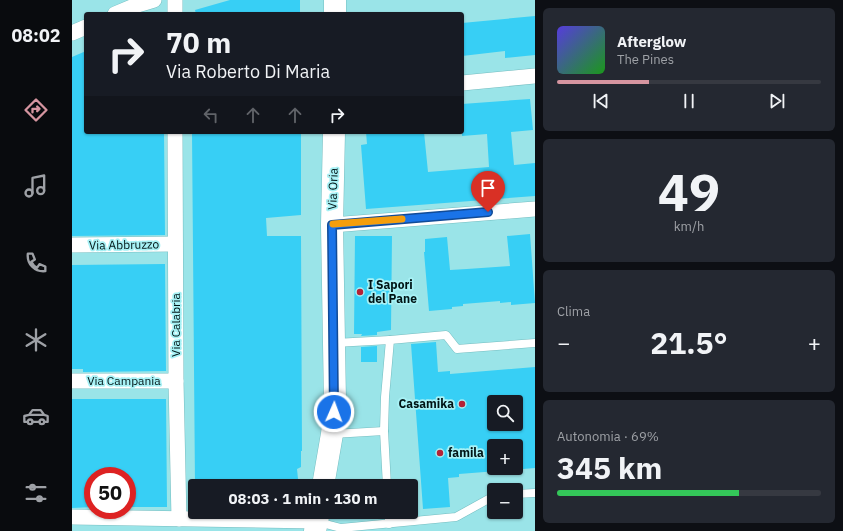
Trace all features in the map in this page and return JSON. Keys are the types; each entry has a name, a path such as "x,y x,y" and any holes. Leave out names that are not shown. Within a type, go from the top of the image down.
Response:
{"main road":[{"path":"335,0 335,12"},
{"name":"Via Oria","path":"324,479 332,434 335,402 332,225 334,134"}],"street":[{"path":"120,12 154,0"},
{"path":"175,0 175,12"},
{"path":"72,33 84,28"},
{"path":"464,82 535,76"},
{"name":"Via Calabria","path":"175,134 176,381 179,519"},
{"path":"332,225 535,208"},
{"name":"Via Abbruzzo","path":"72,245 175,244"},
{"name":"Via Campania","path":"72,381 176,381"},
{"path":"72,517 317,521"}],"lane":[{"path":"333,343 446,335 457,348 535,343"},
{"path":"387,479 384,431 385,397 390,340"},
{"path":"332,434 384,431"},
{"path":"523,494 535,493"},
{"path":"317,521 341,528 456,517 487,500"},
{"path":"390,519 390,524"}],"building":[{"path":"230,0 300,0 300,12 196,12 195,10"},
{"path":"535,16 535,55 505,58 505,51 464,56 464,23"},
{"path":"84,52 84,134 164,134 165,235 72,236 72,57"},
{"path":"530,99 533,130 511,132 514,165 535,163 535,196 366,209 361,145 367,144 366,134 424,134 428,172 489,167 487,134 462,136 462,134 464,134 464,104"},
{"path":"192,134 301,134 301,215 266,218 267,236 301,236 302,451 301,467 297,469 298,479 195,479"},
{"path":"530,234 535,303 511,305 511,302 500,303 500,301 463,304 463,306 452,307 452,309 429,311 424,252 425,239 447,237 450,270 510,266 507,236"},
{"path":"355,236 392,236 391,330 377,332 377,335 361,336 362,334 354,334"},
{"path":"165,264 166,371 83,372 83,369 72,369 72,265"},
{"path":"436,342 438,372 450,371 450,374 535,367 535,468 523,469 523,439 487,439 487,472 459,474 459,477 448,478 450,507 423,509 411,344"},
{"path":"377,346 377,362 361,362 361,347"},
{"path":"72,399 166,399 167,507 136,507 136,467 84,467 84,507 72,508"}],"slow traffic":[{"path":"333,224 402,219"}],"place":[{"name":"I Sapori del Pane","path":"360,292"},
{"name":"Casamika","path":"462,404"},
{"name":"famila","path":"440,453"}],"route":[{"path":"334,412 332,225 488,212"}]}
